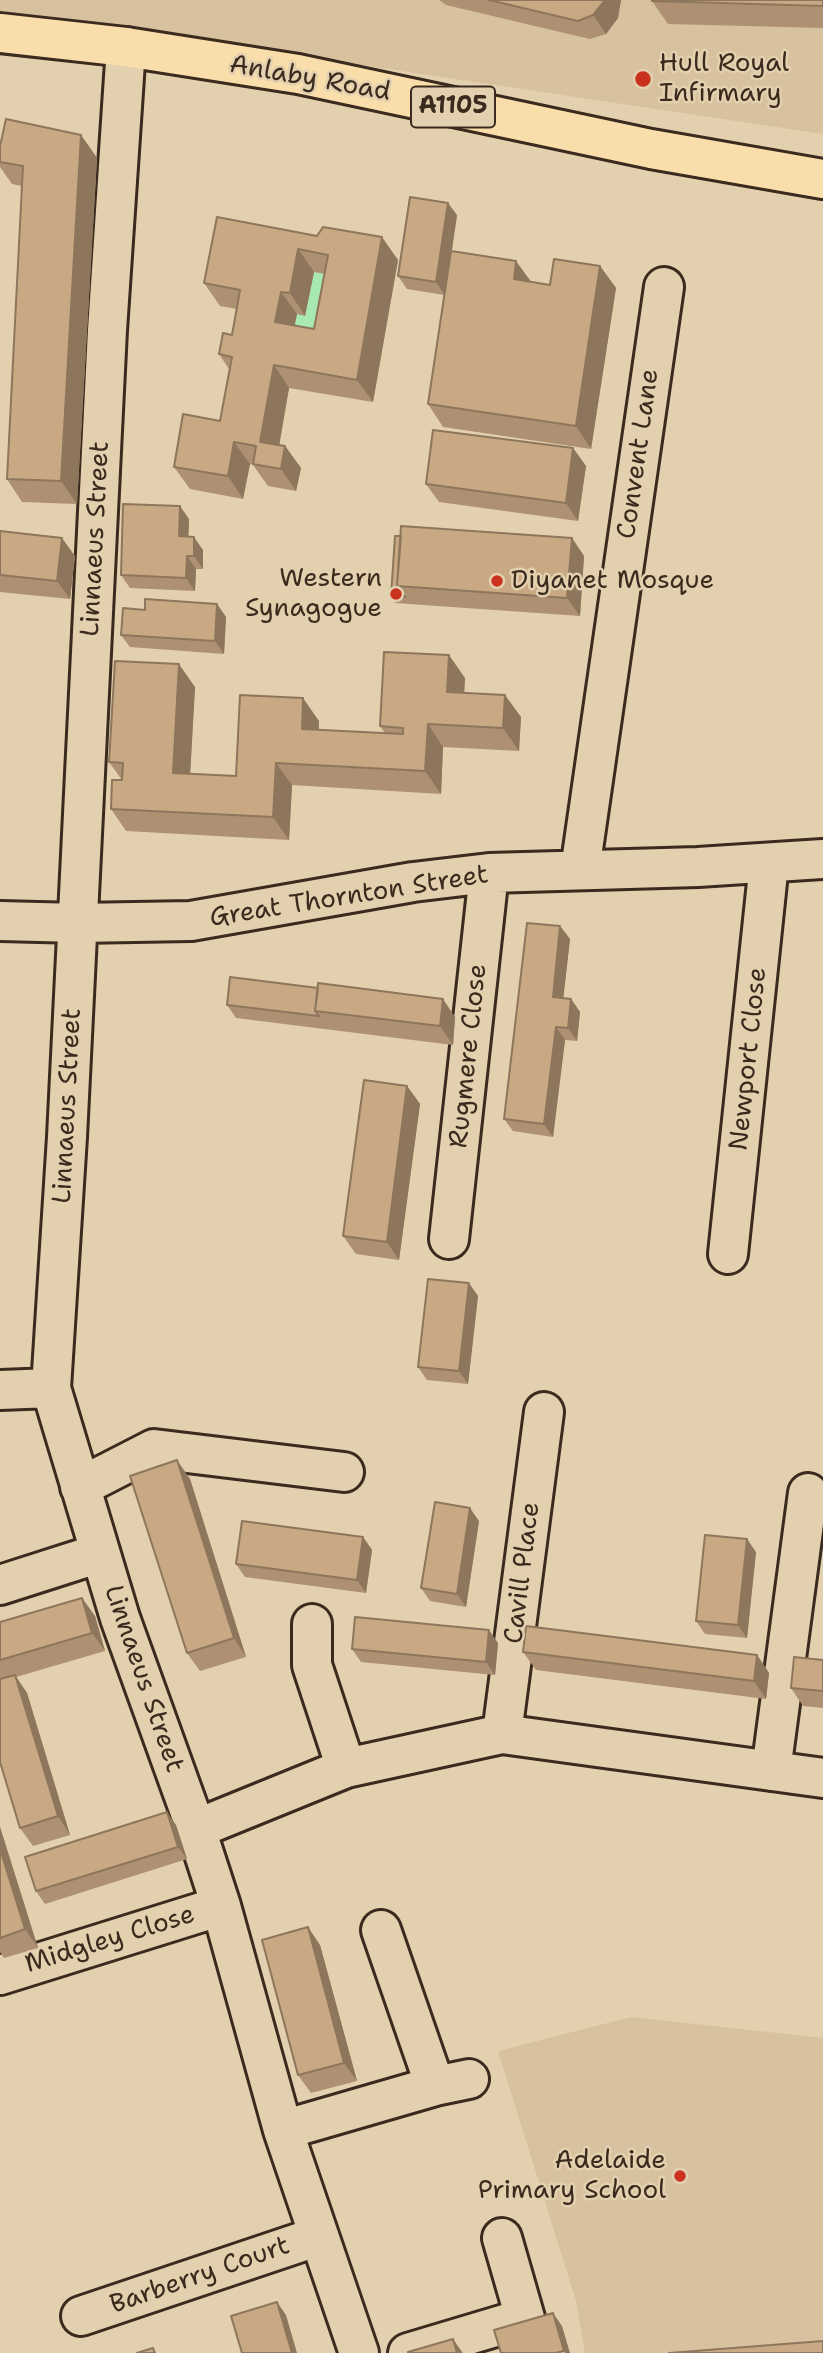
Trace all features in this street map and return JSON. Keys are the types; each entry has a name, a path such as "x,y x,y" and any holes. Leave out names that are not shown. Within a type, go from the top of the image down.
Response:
{"main road":[{"name":"Anlaby Road","path":"0,33 126,47 298,74 651,149 823,179"}],"street":[{"name":"Linnaeus Street","path":"126,47 96,532 67,1137 51,1388 120,1618 196,1829 283,2130 359,2353"},
{"name":"Convent Lane","path":"580,870 664,287"},
{"name":"Great Thornton Street","path":"0,921 191,921 413,882 489,873 823,859"},
{"name":"Newport Close","path":"728,1254 769,863"},
{"name":"Rugmere Close","path":"449,1239 489,873"},
{"path":"0,1390 51,1388"},
{"name":"Cavill Place","path":"502,1734 544,1412"},
{"path":"80,1487 154,1449 344,1472"},
{"path":"771,1772 808,1493"},
{"path":"0,1585 100,1553"},
{"path":"312,1623 312,1665 346,1768"},
{"path":"196,1829 346,1768 502,1734 823,1778"},
{"name":"Midgley Close","path":"0,1975 220,1906"},
{"path":"283,2130 452,2082 381,1930"},
{"name":"Barberry Court","path":"81,2316 319,2236"},
{"path":"408,2353 525,2318 502,2238"}],"shaded area":[{"name":"Hull Royal Infirmary","path":"0,0 823,0 823,134 0,11"},
{"name":"Adelaide Primary School","path":"631,2017 823,2038 823,2353 585,2353 576,2301 498,2051"}],"green space":[{"path":"314,272 344,277 330,352 291,344 297,314 305,315"}],"building":[{"path":"489,0 605,0 593,15 578,21"},
{"path":"823,0 823,6 652,1"},
{"path":"6,119 81,135 61,481 7,479 23,166 0,162 0,146"},
{"path":"410,197 448,203 436,282 398,276"},
{"path":"217,217 317,236 323,227 382,237 357,380 274,365 260,442 285,446 281,469 253,464 256,446 234,442 228,476 174,467 183,414 220,421 232,357 219,354 223,333 232,335 240,290 204,283","holes":["298,249 328,255 314,329 275,322 281,292 290,293"]},
{"path":"451,251 516,261 514,279 550,285 554,259 600,266 576,426 428,404"},
{"path":"433,430 573,448 566,503 426,484"},
{"path":"123,504 180,506 179,536 194,537 194,556 187,556 186,578 121,575"},
{"name":"Diyanet Mosque","path":"401,526 572,538 567,598 397,586"},
{"path":"0,531 62,538 57,581 0,575"},
{"path":"395,536 401,536 397,586 405,597 391,596"},
{"path":"145,599 217,604 215,641 121,635 123,608 145,610"},
{"path":"384,652 449,655 447,692 505,695 503,728 428,724 425,771 276,763 273,817 111,809 112,780 122,780 123,763 109,762 115,661 179,664 173,773 236,776 240,695 303,698 302,729 403,734 403,728 380,726"},
{"path":"527,923 560,926 553,997 571,999 568,1028 556,1027 544,1124 504,1119"},
{"path":"230,977 318,988 315,1011 319,1016 227,1005"},
{"path":"318,983 443,999 440,1026 315,1011"},
{"path":"364,1080 407,1086 387,1242 343,1236"},
{"path":"428,1279 469,1283 459,1371 418,1367"},
{"path":"177,1460 234,1638 187,1653 130,1476"},
{"path":"435,1502 470,1508 457,1594 421,1588"},
{"path":"242,1521 363,1537 357,1580 236,1564"},
{"path":"705,1535 747,1539 738,1625 696,1621"},
{"path":"82,1598 92,1633 0,1660 0,1622"},
{"path":"355,1617 489,1630 486,1662 352,1649"},
{"path":"526,1626 757,1655 754,1681 523,1652"},
{"path":"794,1657 823,1660 823,1691 791,1688"},
{"path":"15,1675 58,1816 20,1828 0,1762 0,1679"},
{"path":"167,1812 178,1847 36,1891 25,1857"},
{"path":"0,1849 25,1929 0,1938"},
{"path":"308,1927 344,2063 298,2075 262,1940"},
{"path":"277,2302 292,2353 242,2353 231,2316"},
{"path":"553,2313 564,2351 501,2353 494,2330"},
{"path":"453,2339 457,2353 408,2353 408,2352"},
{"path":"823,2341 823,2353 669,2353"},
{"path":"153,2348 155,2353 137,2353"}],"place":[{"name":"Hull Royal Infirmary","path":"643,79"},
{"name":"Diyanet Mosque","path":"497,581"},
{"name":"Western Synagogue","path":"396,594"},
{"name":"Adelaide Primary School","path":"680,2176"}]}
